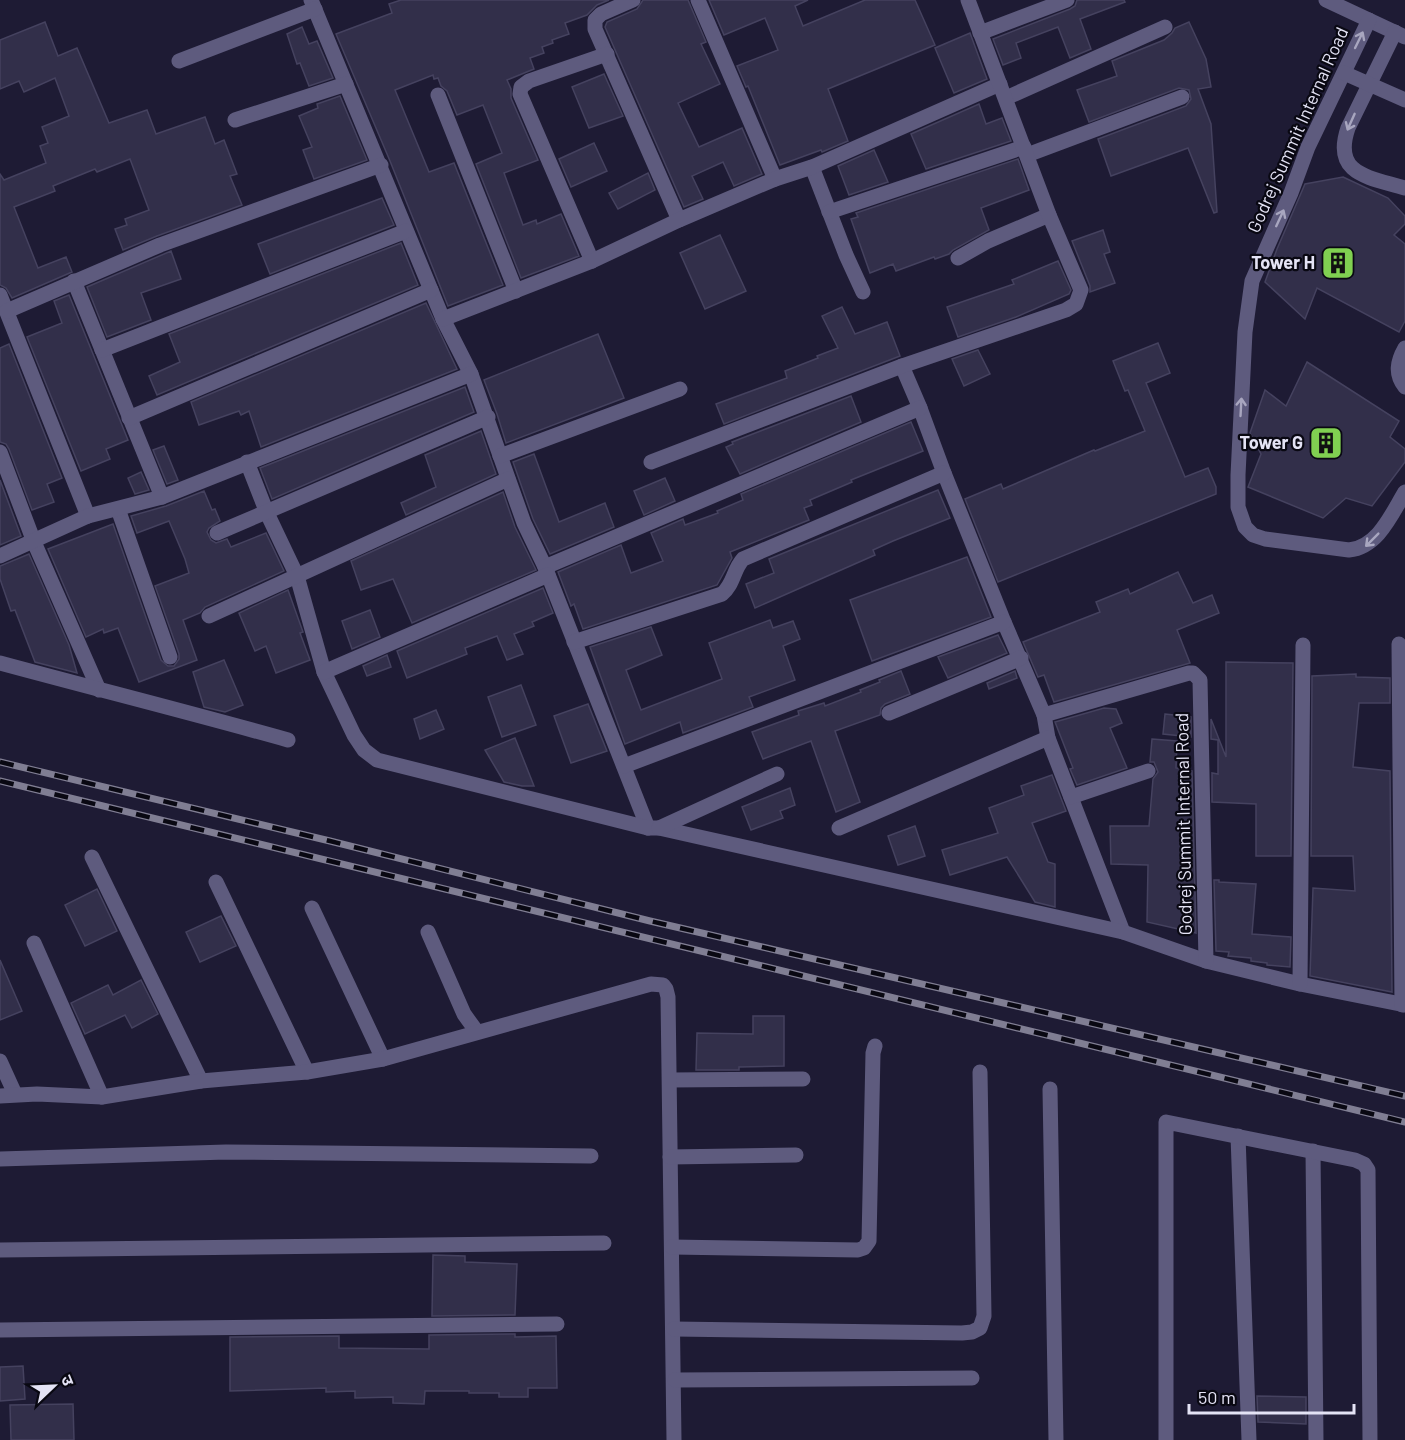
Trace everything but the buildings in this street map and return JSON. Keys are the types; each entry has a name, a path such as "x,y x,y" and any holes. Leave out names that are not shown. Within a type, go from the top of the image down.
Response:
{"street":[{"path":"633,0 601,14 595,20 595,29 679,220"},
{"path":"698,0 774,179"},
{"path":"651,462 902,366 1066,310 1076,304 1081,290 1049,215 968,0"},
{"path":"980,33 1067,0"},
{"name":"Godrej Summit Internal Road","path":"1326,0 1400,35 1368,85 1343,143 1344,159 1351,168 1368,177 1405,188"},
{"path":"180,61 313,4 443,319 471,374 524,523 546,571 624,766 654,828"},
{"name":"Godrej Summit Internal Road","path":"1369,20 1308,147 1291,193 1252,280 1245,332 1238,507 1245,526 1253,535 1265,539 1349,550 1361,549 1377,536 1405,492"},
{"path":"443,319 592,261 774,179 812,167 1165,27"},
{"path":"592,261 520,94 521,87 529,81 607,54"},
{"path":"1344,73 1405,100"},
{"path":"235,120 346,84"},
{"path":"438,95 516,291"},
{"path":"829,212 1025,151 1182,97"},
{"path":"6,310 160,245 381,165"},
{"path":"812,167 863,292"},
{"path":"958,258 988,241 1049,215"},
{"path":"102,350 406,231"},
{"path":"74,281 162,497"},
{"path":"129,418 431,290"},
{"path":"0,295 88,516"},
{"path":"1405,348 1399,360 1398,374 1405,387"},
{"path":"902,366 1004,622 1044,715 1048,738 1123,932"},
{"path":"0,556 88,516 162,497 471,374"},
{"path":"500,456 680,389"},
{"path":"324,672 546,571 920,408"},
{"path":"217,533 488,417"},
{"path":"0,452 34,542 99,690"},
{"path":"247,462 267,513 297,576 324,672 354,735 364,750 377,760 654,828 1123,932 1206,961 1300,984 1403,1005 1399,644"},
{"path":"574,642 722,594 730,586 738,564 743,559 944,473"},
{"path":"209,616 508,479"},
{"path":"118,509 170,657"},
{"path":"624,766 1004,622"},
{"path":"1300,984 1303,645"},
{"path":"889,713 1021,658"},
{"path":"0,663 195,713 288,740"},
{"name":"Godrej Summit Internal Road","path":"1044,715 1189,674 1193,673 1197,676 1201,686 1206,961"},
{"path":"839,828 1048,738"},
{"path":"1071,797 1148,771"},
{"path":"654,828 777,774"},
{"path":"92,857 201,1081"},
{"path":"216,882 307,1072"},
{"path":"312,909 383,1059"},
{"path":"428,932 464,1014 477,1032"},
{"path":"34,943 102,1097"},
{"path":"0,1061 7,1095 102,1097 201,1081 307,1072 383,1059 658,983 666,989 668,996 675,1380 674,1440"},
{"path":"672,1247 858,1250 867,1244 869,1240 875,1046"},
{"path":"674,1329 962,1333 980,1328 984,1316 980,1072"},
{"path":"670,1080 803,1079"},
{"path":"1050,1089 1056,1440"},
{"path":"1166,1440 1166,1122 1355,1160 1364,1164 1368,1170 1370,1440"},
{"path":"1238,1136 1249,1440"},
{"path":"1313,1151 1316,1440"},
{"path":"0,1159 226,1152 591,1156"},
{"path":"670,1157 796,1155"},
{"path":"0,1250 604,1243"},
{"path":"0,1330 557,1324"},
{"path":"675,1380 972,1378"}],"railway":[{"path":"0,762 650,921 1405,1096"},
{"path":"0,781 1405,1122"}],"place":[{"name":"Tower H","path":"1338,263"},
{"name":"Tower G","path":"1326,443"}]}
